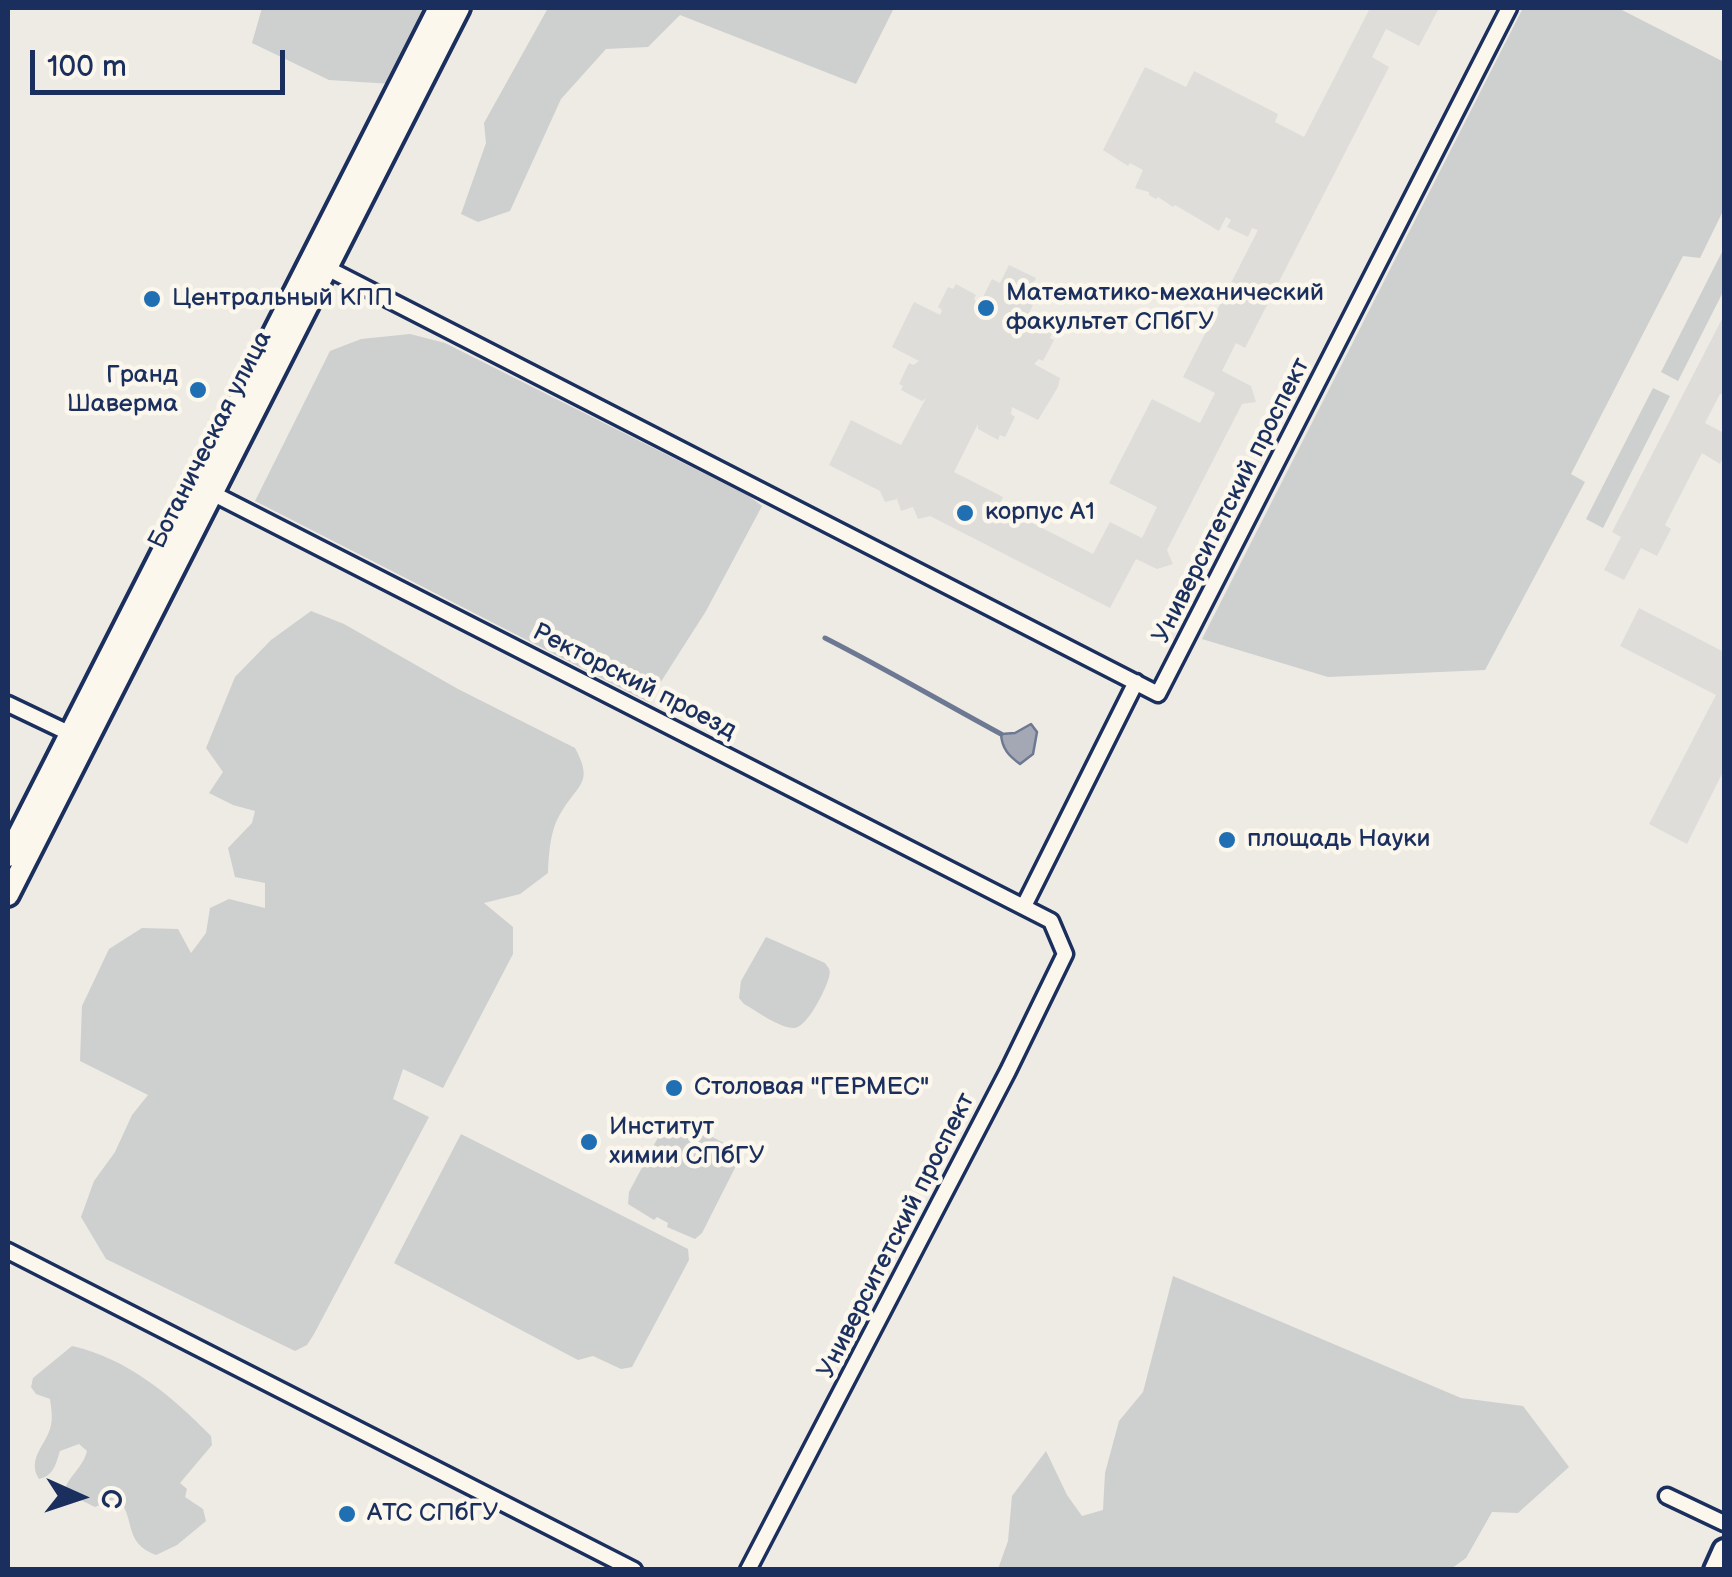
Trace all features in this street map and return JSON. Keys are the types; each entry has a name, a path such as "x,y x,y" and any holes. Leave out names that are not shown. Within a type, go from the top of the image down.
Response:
{"street":[{"name":"Ботаническая улица","path":"319,264 439,8"},
{"name":"Ботаническая улица","path":"8,895 78,738 204,489 319,264 459,8"},
{"name":"Университетский проспект","path":"1136,682 1158,694 1509,8"},
{"path":"319,264 1136,682 1024,906"},
{"name":"Ректорский проезд","path":"204,489 1050,921"},
{"path":"8,704 78,738"},
{"name":"Ботаническая улица","path":"8,856 78,738"},
{"name":"Университетский проспект","path":"748,1570 1000,1087 1065,954 1050,921"},
{"path":"8,1251 634,1570"},
{"path":"1667,1496 1724,1523"},
{"path":"1715,1570 1724,1550"}],"shaded area":[{"path":"262,8 428,8 392,84 329,80 252,43"},
{"path":"548,8 894,8 856,84 680,15 648,47 606,49 561,99 510,211 478,222 461,214 486,143 484,123"},
{"name":"Математико-механический факультет СПбГУ","path":"1370,8 1439,8 1419,46 1386,29 1372,57 1389,67 1245,348 1236,343 1222,371 1251,386 1256,402 1242,404 1167,550 1173,564 1157,569 1136,559 1110,608 930,516 918,519 913,507 901,511 897,499 885,502 880,491 829,465 851,420 901,445 926,398 922,401 901,390 903,386 899,384 909,363 919,361 892,347 914,302 940,315 942,310 938,307 948,287 953,289 956,284 976,295 974,299 979,305 992,279 1000,283 1009,265 1036,278 1027,296 1035,301 1022,327 1032,324 1052,334 1050,338 1054,340 1043,361 1039,359 1034,364 1060,378 1058,387 1038,420 1012,407 1015,417 1005,437 1000,435 998,440 978,429 978,424 954,472 1003,497 999,506 1093,554 1110,522 1142,538 1157,507 1109,483 1152,399 1200,423 1215,393 1183,377 1258,230 1252,228 1248,237 1227,227 1231,220 1226,217 1219,231 1175,205 1156,199 1135,188 1143,170 1130,163 1128,166 1103,150 1145,67 1186,87 1194,71 1278,114 1275,122 1304,137"},
{"path":"1523,8 1618,8 1724,62 1724,209 1700,258 1683,256 1571,474 1585,482 1485,670 1328,677 1202,639"},
{"path":"1724,248 1724,290 1678,381 1661,372"},
{"path":"1724,315 1724,395 1720,394 1705,423 1724,433 1724,455 1720,464 1702,453 1665,525 1671,529 1657,556 1641,548 1624,580 1604,570 1621,537 1612,532"},
{"path":"410,334 445,343 762,506 706,611 648,702 255,501 330,351 361,339"},
{"path":"1653,388 1670,396 1603,528 1586,519"},
{"path":"1639,608 1724,652 1724,770 1687,844 1649,824 1716,695 1620,646"},
{"path":"311,611 344,624 458,689 575,748 583,776 555,825 548,873 520,894 484,903 513,927 513,954 443,1088 403,1069 393,1099 429,1117 314,1334 307,1345 295,1351 106,1259 81,1217 94,1181 148,1095 80,1061 82,1006 109,949 142,928 178,929 191,953 206,933 210,908 229,899 265,908 265,883 235,877 228,848 252,823 255,811 209,793 223,772 206,748 235,677 271,640"},
{"path":"1031,724 1037,732 1033,754 1020,764 1007,752 1001,734 1015,733"},
{"path":"766,937 825,963 829,969 829,977 810,1015 794,1028 775,1022 739,998 741,981"},
{"path":"671,1120 682,1121 737,1150 741,1156 702,1233 695,1239 628,1204 629,1192"},
{"path":"461,1134 688,1249 689,1260 632,1367 621,1369 593,1356 578,1360 394,1263"},
{"path":"1173,1276 1461,1398 1523,1406 1569,1467 1518,1513 1492,1512 1466,1558 1451,1569 998,1569 1008,1541 1012,1496 1046,1451 1082,1516 1103,1510 1105,1473 1119,1421 1143,1392"},
{"path":"72,1346 130,1369 181,1407 211,1436 212,1445 180,1483 187,1489 185,1497 203,1509 206,1521 177,1545 156,1555 134,1537 118,1498 95,1507 64,1492 87,1451 79,1444 60,1451 54,1468 39,1479 36,1458 49,1432 52,1415 50,1399 36,1394 31,1387 33,1378"}],"waterway":[{"path":"825,638 1001,734"}],"place":[{"name":"Центральный КПП","path":"152,299"},
{"name":"Математико-механический факультет СПбГУ","path":"986,308"},
{"name":"Гранд Шаверма","path":"198,390"},
{"name":"корпус А1","path":"965,513"},
{"name":"площадь Науки","path":"1227,840"},
{"name":"Столовая \"ГЕРМЕС\"","path":"674,1088"},
{"name":"Институт химии СПбГУ","path":"589,1142"},
{"name":"АТС СПбГУ","path":"347,1514"}]}
